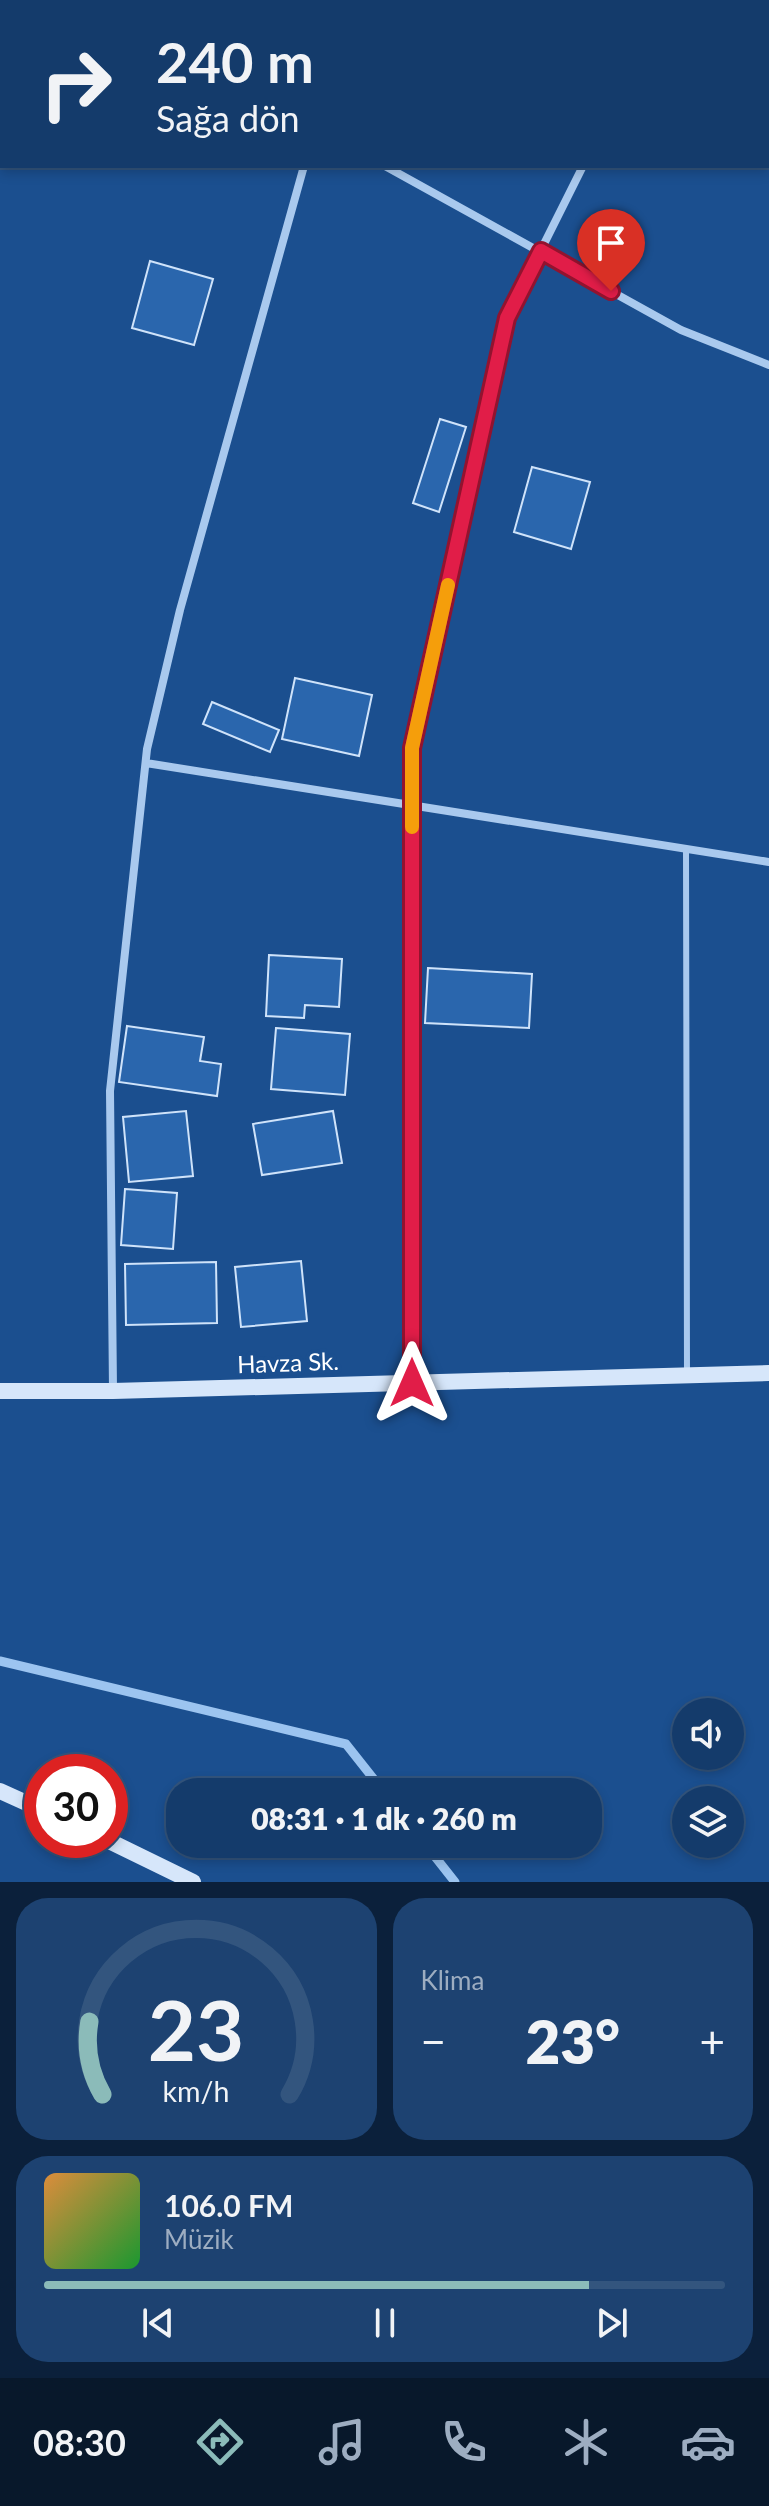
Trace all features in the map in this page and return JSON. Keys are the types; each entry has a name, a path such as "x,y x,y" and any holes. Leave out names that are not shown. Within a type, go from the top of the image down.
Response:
{"street":[{"path":"113,1391 110,1091 146,763 180,610 303,168"},
{"path":"389,168 681,330 769,365"},
{"path":"412,1383 412,748 507,318 582,168"},
{"path":"146,763 769,862"},
{"name":"Havza Sk.","path":"0,1391 113,1391 769,1373"},
{"path":"0,1791 24,1802"},
{"path":"128,1850 193,1882"}],"lane":[{"path":"686,849 687,1375"}],"building":[{"path":"150,261 213,279 194,345 132,328"},
{"path":"440,419 466,427 439,512 413,503"},
{"path":"532,467 590,482 571,549 514,532"},
{"path":"295,678 372,695 359,756 282,739"},
{"path":"212,702 279,730 270,752 203,724"},
{"path":"269,955 342,959 339,1007 305,1005 304,1018 266,1016"},
{"path":"428,968 532,974 529,1028 425,1023"},
{"path":"127,1026 204,1037 200,1061 221,1064 217,1096 119,1082"},
{"path":"276,1028 350,1034 345,1095 271,1089"},
{"path":"186,1111 193,1176 129,1182 123,1117"},
{"path":"333,1111 342,1163 262,1175 253,1124"},
{"path":"125,1189 177,1193 173,1249 121,1245"},
{"path":"301,1261 307,1321 241,1327 235,1267"},
{"path":"216,1262 217,1323 126,1325 125,1264"}],"waterway":[{"path":"0,1661 346,1744 373,1778"},
{"path":"436,1858 455,1882"}],"slow traffic":[{"path":"412,827 412,748 448,585"}],"route":[{"path":"412,1383 412,748 507,318 541,251 611,291"}]}
